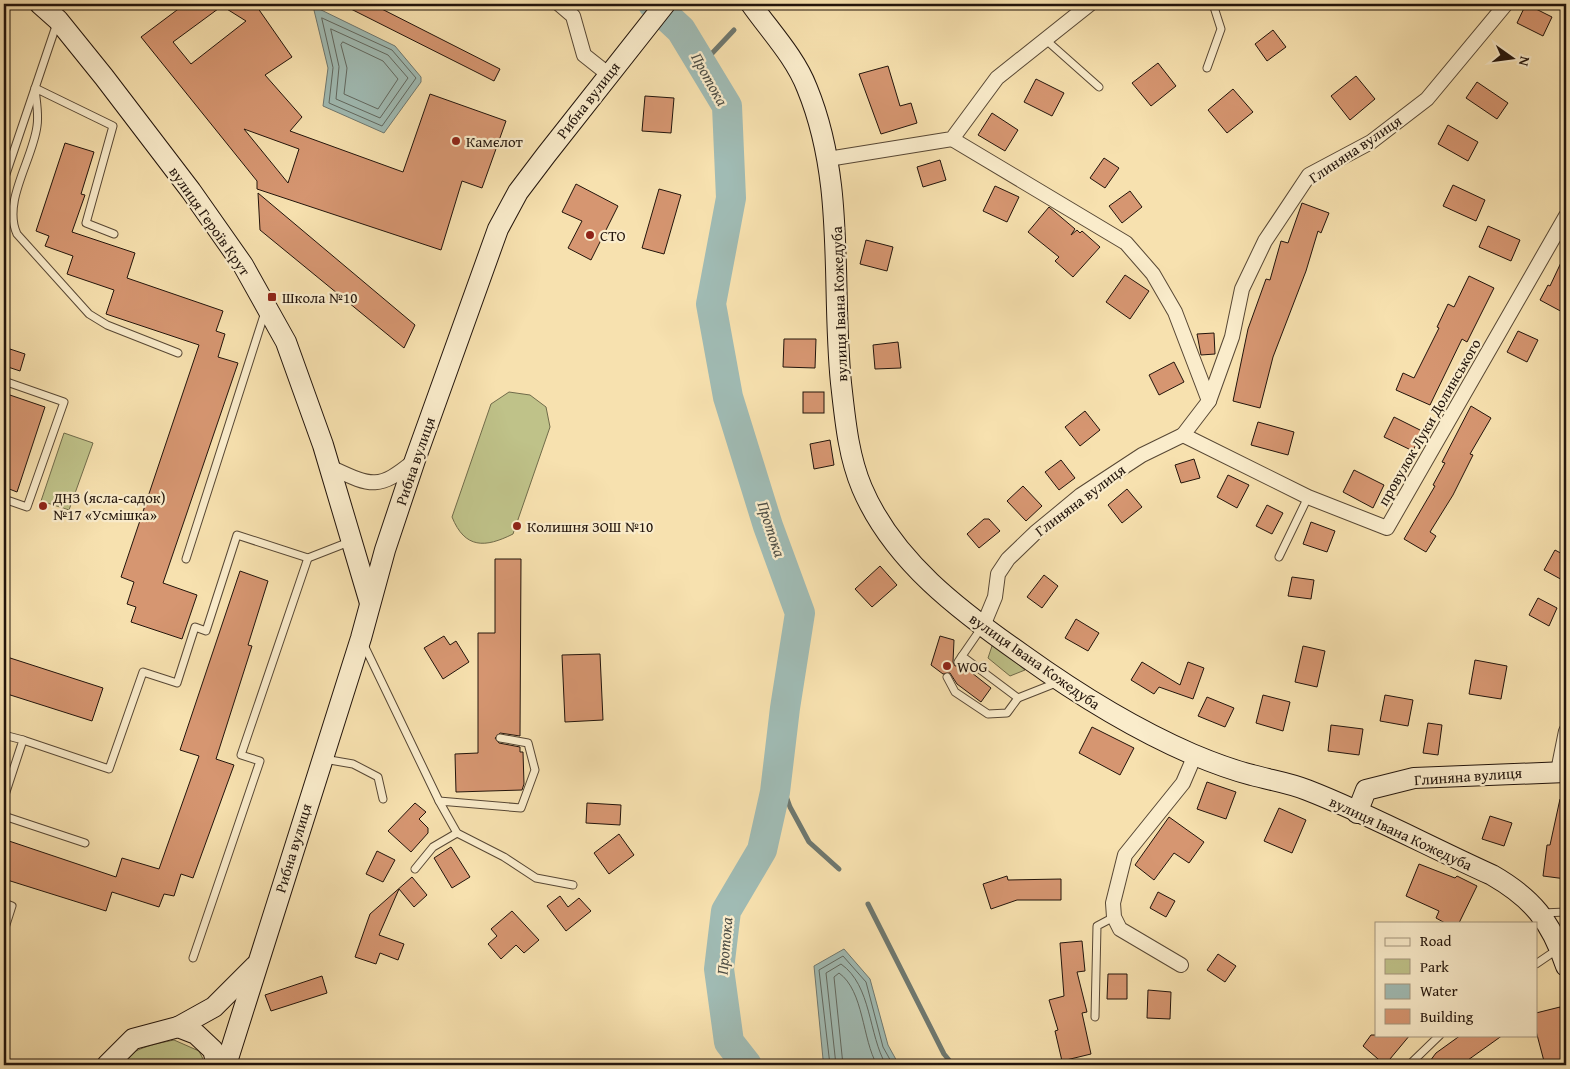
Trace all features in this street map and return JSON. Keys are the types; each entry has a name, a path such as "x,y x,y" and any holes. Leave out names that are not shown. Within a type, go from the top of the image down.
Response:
{"street":[{"name":"вулиця Героїв Крут","path":"40,4 58,20 191,191 243,265 286,342 330,467 370,603"},
{"path":"559,4 573,16 584,55 608,74"},
{"name":"Рибна вулиця","path":"226,1065 321,759 361,638 370,603 415,460 489,249 508,208 546,155 665,4"},
{"name":"вулиця Івана Кожедуба","path":"751,4 794,63 807,87 828,159 836,219 836,316 839,362 852,456 862,487 885,528 917,569 983,626 1060,681 1144,732 1194,755 1247,774 1305,789 1492,875 1512,887 1540,913 1563,956"},
{"path":"952,139 997,78 1090,4"},
{"name":"Глиняна вулиця","path":"983,626 995,597 998,574 1008,559 1035,533 1081,495 1120,468 1183,435 1209,401 1232,337 1242,289 1265,241 1309,176 1371,142 1427,99 1506,4"},
{"path":"828,159 952,139 1126,243 1153,274 1175,312 1209,401"},
{"name":"провулок Луки Долинського","path":"1183,435 1308,497 1387,528 1566,216"},
{"path":"330,467 355,479 372,483 393,478 415,460"},
{"path":"1562,771 1566,731"},
{"path":"1181,965 1120,928 1114,917 1112,903 1125,855 1183,783 1194,755"},
{"name":"Глиняна вулиця","path":"1357,813 1366,790 1414,778 1562,771"},
{"name":"Рибна вулиця","path":"96,1065 112,1059 133,1039 178,1027 214,1007 256,965"},
{"path":"178,1027 196,1034 213,1050 217,1065"}],"lane":[{"path":"1207,68 1221,29 1213,4"},
{"path":"4,180 58,20"},
{"path":"1046,40 1099,88"},
{"path":"35,88 113,126 86,223 114,234"},
{"path":"35,88 37,126 13,208 12,223 17,234 89,314 107,325 178,353"},
{"path":"4,153 12,156"},
{"path":"186,558 266,307"},
{"path":"4,381 64,402 27,508 4,499"},
{"path":"1279,557 1308,497"},
{"path":"4,735 110,769 142,672 177,683 195,627 206,630 237,534 308,558 353,541"},
{"path":"193,958 260,761 241,755 308,558"},
{"path":"983,626 960,659 1018,698"},
{"path":"361,638 439,801 457,833 504,857 536,878 573,885"},
{"path":"947,677 956,692 988,714 1007,713 1018,698 1060,681"},
{"path":"439,801 521,808 535,770 528,743 500,738"},
{"path":"4,798 23,740"},
{"path":"321,759 353,764 378,777 383,799"},
{"path":"4,816 85,843"},
{"path":"415,869 433,847 457,833"},
{"path":"4,903 12,906 4,931"},
{"path":"1540,913 1566,912"},
{"path":"1095,1017 1097,926 1114,917"},
{"path":"1538,963 1563,956"},
{"path":"1409,1065 1439,1036"}],"green space":[{"path":"509,392 530,395 546,407 550,427 513,534 493,542 477,543 463,535 452,517 491,404"},
{"path":"64,433 93,443 69,510 41,501"},
{"path":"993,643 1025,670 1010,676 988,658"},
{"path":"174,1040 199,1051 206,1065 119,1065 130,1054 151,1045"}],"water":[{"path":"313,6 395,46 421,77 421,82 384,133 323,106 328,68"},
{"path":"844,949 870,979 888,1045 899,1065 825,1065 814,966"}],"building":[{"path":"185,4 255,4 292,57 265,75 302,117 290,131 403,172 430,94 506,121 482,188 462,181 441,250 257,189 257,181 141,37","holes":["222,6 246,21 191,64 173,42","244,129 299,149 288,183"]},
{"path":"341,4 372,4 500,69 494,81"},
{"path":"1526,4 1552,17 1543,36 1517,23"},
{"path":"1273,30 1286,47 1267,61 1255,44"},
{"path":"1158,63 1176,86 1151,106 1132,83"},
{"path":"888,66 900,106 911,103 917,123 881,134 859,74"},
{"path":"1356,76 1375,99 1350,120 1331,96"},
{"path":"1036,79 1064,93 1052,116 1024,102"},
{"path":"1477,82 1508,103 1497,119 1466,98"},
{"path":"1233,89 1253,112 1227,133 1208,110"},
{"path":"645,96 674,98 671,133 642,131"},
{"path":"992,113 1018,130 1005,151 978,135"},
{"path":"1448,125 1478,142 1468,161 1438,144"},
{"path":"65,143 94,152 81,194 85,195 72,232 135,253 127,278 223,311 216,331 225,334 218,357 238,363 163,583 197,595 182,639 131,622 136,607 127,604 134,582 121,577 199,345 106,314 114,290 67,274 73,256 45,246 49,236 36,231"},
{"path":"1104,158 1119,168 1105,188 1090,178"},
{"path":"940,160 946,180 923,187 917,167"},
{"name":"СТО","path":"576,184 618,206 591,260 568,248 582,221 562,212"},
{"path":"1453,185 1485,200 1476,221 1443,206"},
{"path":"995,186 1019,197 1007,222 983,211"},
{"path":"659,189 681,195 664,254 642,248"},
{"path":"1130,191 1142,207 1122,223 1109,206"},
{"path":"258,193 415,325 404,348 260,230"},
{"path":"1302,203 1329,213 1321,233 1318,231 1306,271 1273,357 1260,408 1233,401 1248,329 1266,279 1270,280 1281,241 1288,243"},
{"path":"1049,207 1075,229 1071,235 1077,230 1080,233 1082,231 1100,247 1073,277 1055,261 1059,257 1028,232"},
{"path":"1488,226 1520,240 1511,261 1479,247"},
{"path":"866,240 893,247 887,271 860,264"},
{"path":"1566,252 1566,314 1540,300 1548,285 1550,286"},
{"path":"1125,275 1149,291 1130,319 1106,302"},
{"path":"1469,276 1494,288 1467,342 1462,339 1430,405 1396,390 1403,373 1414,378 1439,328 1437,327 1448,304 1454,307"},
{"path":"1518,331 1538,340 1527,362 1507,352"},
{"path":"1214,333 1215,354 1201,355 1197,334"},
{"path":"784,339 816,339 815,368 783,367"},
{"path":"898,342 901,368 875,369 873,345"},
{"path":"10,349 25,354 20,371 5,366"},
{"path":"1174,362 1184,382 1159,395 1149,375"},
{"path":"803,392 824,392 824,413 803,413"},
{"path":"4,393 45,407 17,492 4,487"},
{"path":"1471,406 1491,418 1470,454 1473,455 1453,495 1430,532 1436,536 1426,552 1404,539 1435,486 1433,485 1445,463 1442,462"},
{"path":"1085,411 1100,430 1080,446 1065,427"},
{"path":"1394,417 1422,431 1413,451 1384,437"},
{"path":"1258,422 1294,432 1288,455 1251,445"},
{"path":"830,440 834,465 814,469 810,444"},
{"path":"1194,459 1200,478 1181,483 1175,465"},
{"path":"1061,460 1075,478 1059,490 1045,472"},
{"path":"1354,470 1384,485 1373,508 1343,492"},
{"path":"1228,475 1249,485 1237,508 1217,497"},
{"path":"1023,486 1042,506 1026,521 1007,501"},
{"path":"1127,489 1142,507 1122,523 1108,505"},
{"path":"1267,505 1283,513 1272,534 1256,526"},
{"path":"984,519 989,519 1000,531 979,548 967,534"},
{"path":"1311,522 1335,531 1327,552 1303,544"},
{"path":"1555,550 1566,556 1566,582 1544,570"},
{"path":"495,559 521,559 520,736 500,733 495,738 499,743 520,747 520,752 523,752 524,784 522,790 456,792 455,754 478,753 478,633 495,633"},
{"path":"880,566 897,585 872,607 855,589"},
{"path":"240,571 268,581 248,645 252,646 216,759 234,765 193,878 181,874 174,896 164,894 159,907 112,892 106,911 4,879 4,856 9,841 116,877 122,858 159,869 199,756 180,750"},
{"path":"1044,575 1058,586 1042,608 1027,597"},
{"path":"1292,577 1314,580 1311,599 1288,596"},
{"path":"1538,598 1557,608 1549,626 1529,615"},
{"path":"1076,619 1099,633 1088,651 1065,638"},
{"path":"444,636 450,645 456,641 469,662 443,679 424,648"},
{"name":"WOG","path":"940,636 954,640 953,662 955,666 962,665 991,688 981,702 957,684 950,673 943,674 931,665"},
{"path":"1303,646 1325,651 1317,687 1295,682"},
{"path":"600,654 603,720 565,722 562,655"},
{"path":"4,656 103,688 92,721 4,693"},
{"path":"1475,660 1507,666 1501,699 1469,694"},
{"path":"1142,662 1180,685 1188,662 1204,668 1193,699 1159,687 1154,694 1131,680"},
{"path":"1263,695 1290,702 1283,731 1256,723"},
{"path":"1385,695 1413,700 1408,726 1380,721"},
{"path":"1207,697 1234,708 1225,727 1198,716"},
{"path":"1428,723 1442,725 1438,755 1423,753"},
{"path":"1331,725 1363,729 1359,755 1328,751"},
{"path":"1092,727 1134,748 1120,775 1079,753"},
{"path":"1207,782 1236,792 1226,819 1197,809"},
{"path":"1560,799 1566,799 1566,879 1543,876 1547,845 1550,845"},
{"path":"415,803 426,812 419,819 428,828 428,833 411,852 388,831"},
{"path":"587,803 621,805 620,825 586,823"},
{"path":"1279,808 1306,820 1292,853 1264,841"},
{"path":"1490,816 1512,823 1504,846 1482,839"},
{"path":"1169,817 1204,842 1189,863 1174,853 1154,880 1135,865"},
{"path":"619,834 634,855 609,874 594,853"},
{"path":"451,847 470,877 452,888 434,858"},
{"path":"377,851 395,860 383,882 366,874"},
{"path":"1419,864 1455,878 1457,876 1477,886 1459,922 1443,922 1436,918 1439,911 1406,896"},
{"path":"1007,876 1008,880 1061,879 1061,900 1017,900 991,909 983,884"},
{"path":"412,877 427,895 414,907 399,889 379,935 404,944 398,960 380,953 376,964 355,957 370,914"},
{"path":"1158,892 1175,901 1166,917 1150,908"},
{"path":"560,896 568,907 579,898 591,911 566,931 547,906"},
{"path":"512,911 539,940 524,953 516,945 501,959 488,944 497,936 491,929"},
{"path":"1082,941 1085,971 1077,972 1087,1012 1082,1013 1091,1054 1062,1061 1055,1031 1058,1030 1049,1000 1064,996 1060,943"},
{"path":"1218,954 1236,966 1225,982 1207,970"},
{"path":"1108,974 1127,974 1127,999 1107,999"},
{"path":"322,976 327,993 271,1011 265,995"},
{"path":"1148,990 1171,992 1170,1019 1147,1018"},
{"path":"1560,1007 1566,1032 1566,1065 1545,1065 1537,1036 1538,1012"},
{"path":"1371,1035 1409,1036 1385,1065 1363,1046"},
{"path":"1460,1036 1502,1036 1461,1065 1427,1065 1436,1053"}],"waterway":[{"name":"Протока","path":"653,4 681,30 727,106 731,198 711,304 728,397 768,526 800,613 785,708 775,792 762,850 726,911 719,969 729,1042 747,1065"},
{"path":"702,64 734,30"},
{"path":"777,771 790,807 809,842 839,869"},
{"path":"868,904 944,1054 953,1065"}],"place":[{"name":"Камєлот","path":"456,141"},
{"name":"СТО","path":"590,235"},
{"name":"Школа №10","path":"272,297"},
{"name":"ДНЗ (ясла-садок) №17 «Усмішка»","path":"43,506"},
{"name":"Колишня ЗОШ №10","path":"517,526"},
{"name":"WOG","path":"947,666"}]}
